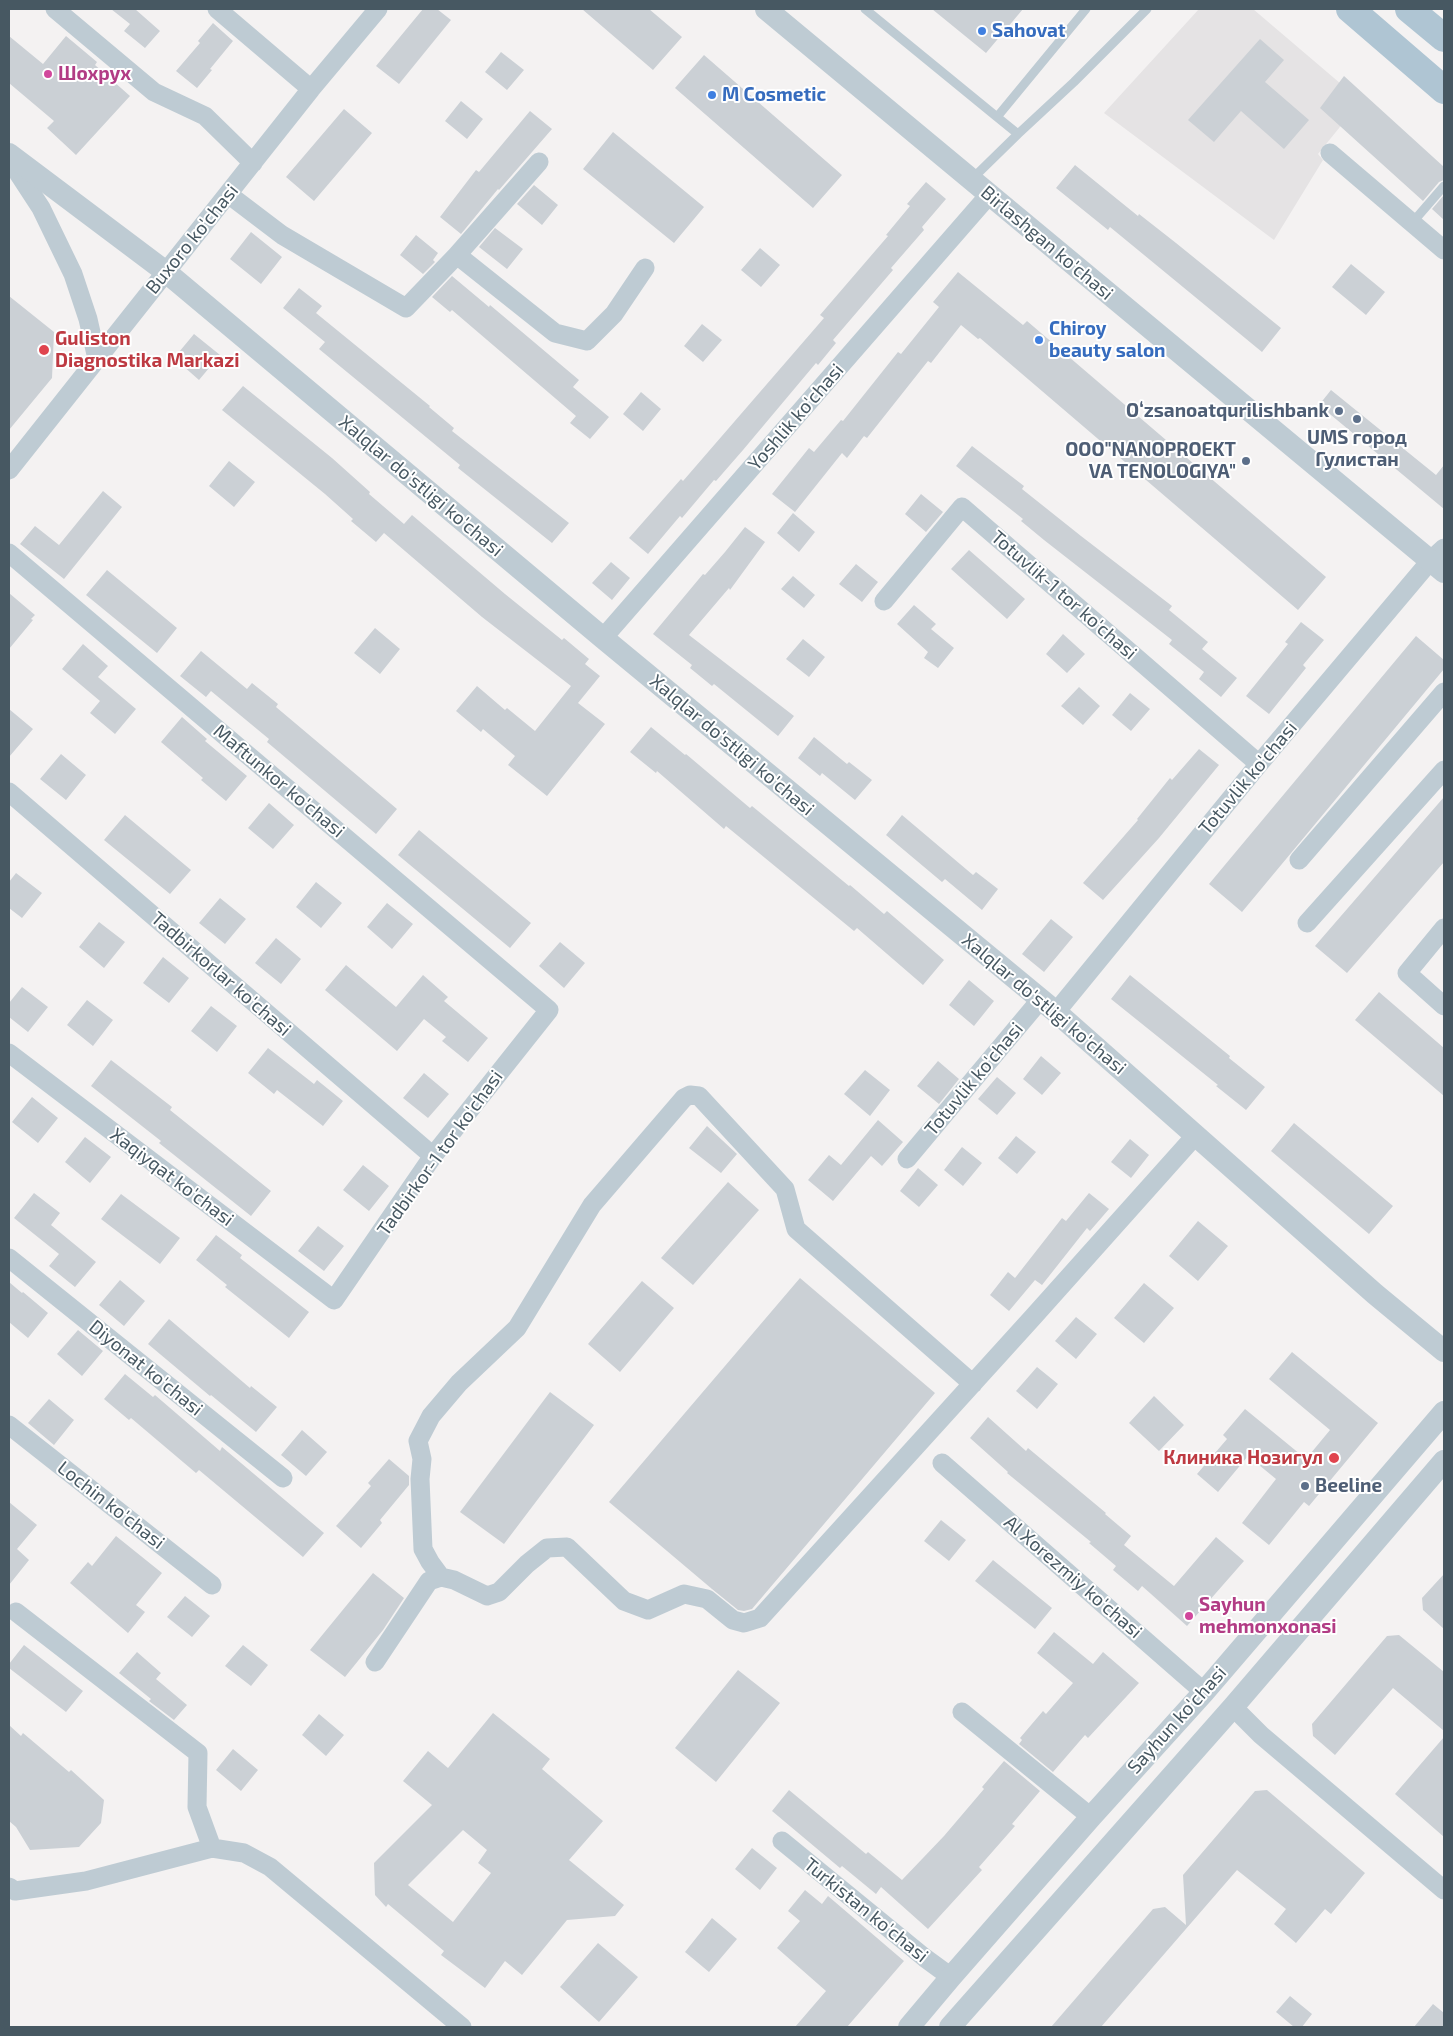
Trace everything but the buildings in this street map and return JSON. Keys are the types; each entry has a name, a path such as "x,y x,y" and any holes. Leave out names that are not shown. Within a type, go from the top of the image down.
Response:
{"main road":[{"path":"1350,9 1444,90"},
{"path":"1409,9 1444,38"}],"street":[{"path":"55,9 154,92 205,116 253,162"},
{"path":"217,9 311,89"},
{"name":"Buxoro ko'chasi","path":"9,470 311,89 378,9"},
{"name":"Birlashgan ko'chasi","path":"766,9 989,195 1440,560"},
{"path":"1330,153 1444,250"},
{"name":"Xalqlar do'stligi ko'chasi","path":"9,154 166,272 603,638 1048,1006 1375,1294 1444,1351"},
{"path":"9,159 41,208 73,274 88,319 97,358"},
{"path":"228,194 282,235 406,308 539,162"},
{"name":"Yoshlik ko'chasi","path":"603,638 989,195"},
{"path":"457,254 555,332 587,341 614,314 645,268"},
{"name":"Totuvlik-1 tor ko'chasi","path":"884,601 962,507 1259,764"},
{"name":"Maftunkor ko'chasi","path":"9,553 549,1010"},
{"name":"Totuvlik ko'chasi","path":"907,1159 1048,1006 1440,560"},
{"path":"1299,860 1444,692"},
{"path":"1307,923 1444,770"},
{"name":"Tadbirkorlar ko'chasi","path":"9,792 433,1156"},
{"path":"1444,928 1407,973 1444,1006"},
{"name":"Tadbirkor-1 tor ko'chasi","path":"334,1300 433,1156 549,1010"},
{"name":"Xaqiyqat ko'chasi","path":"9,1053 334,1300"},
{"path":"441,1577 423,1549 420,1479 422,1459 418,1441 430,1416 459,1383 517,1328 592,1204 684,1098 699,1096 785,1189 796,1229 973,1384"},
{"path":"375,1662 429,1582 441,1577 454,1580 487,1596 499,1592 527,1564 547,1548 567,1546 624,1601 648,1610 684,1594 707,1598 734,1620 744,1623 760,1618 1195,1136"},
{"name":"Diyonat ko'chasi","path":"9,1258 283,1478"},
{"name":"Sayhun ko'chasi","path":"909,2027 951,1976 1091,1817 1204,1692 1444,1412"},
{"name":"Lochin ko'chasi","path":"9,1425 212,1585"},
{"name":"Sayhun ko'chasi","path":"954,2026 1233,1707 1444,1461"},
{"name":"Al Xorezmiy ko'chasi","path":"942,1463 1204,1692"},
{"path":"16,1612 198,1753 197,1807 212,1848"},
{"path":"1233,1707 1261,1735 1444,1890"},
{"path":"962,1712 1091,1817"},
{"name":"Turkistan ko'chasi","path":"782,1841 925,1958 951,1976"},
{"path":"9,1887 16,1891 86,1881 212,1848 244,1853 270,1867 462,2027"}],"lane":[{"path":"865,9 1018,134"},
{"path":"997,117 1086,9"},
{"path":"972,180 1147,9"},
{"path":"1412,223 1444,186"}],"shaded area":[{"path":"1199,9 1253,9 1361,101 1318,154 1323,160 1274,240 1104,113"}],"place":[{"name":"Sahovat","path":"982,31"},
{"name":"Шохрух","path":"48,74"},
{"name":"M Cosmetic","path":"712,95"},
{"name":"Chiroy beauty salon","path":"1039,340"},
{"name":"Guliston Diagnostika Markazi","path":"44,350"},
{"name":"Oʻzsanoatqurilishbank","path":"1339,411"},
{"name":"UMS город Гулистан","path":"1357,419"},
{"name":"ООО\"NANOPROEKT VA TENOLOGIYA\"","path":"1246,461"},
{"name":"Клиника Нозигул","path":"1334,1458"},
{"name":"Beeline","path":"1305,1486"},
{"name":"Sayhun mehmonxonasi","path":"1189,1616"}]}
